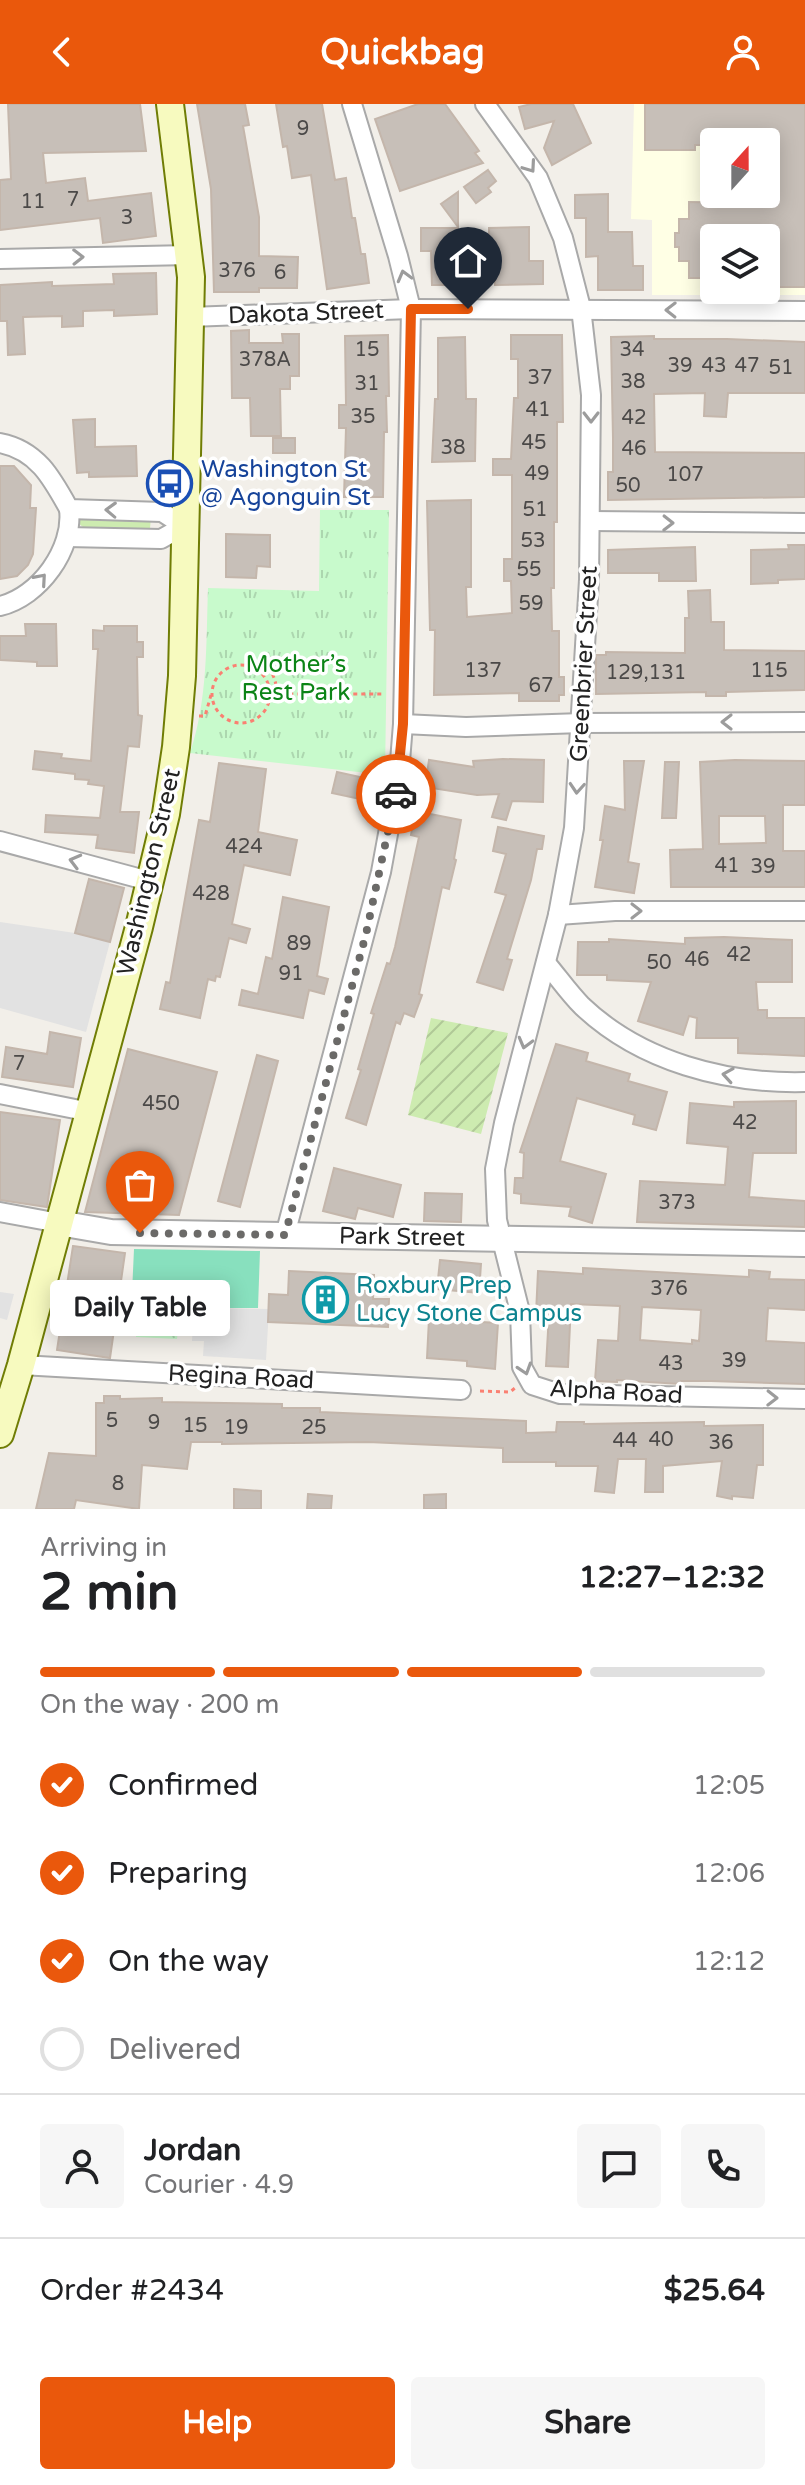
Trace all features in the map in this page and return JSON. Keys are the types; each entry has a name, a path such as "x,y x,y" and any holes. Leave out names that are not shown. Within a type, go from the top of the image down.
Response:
{"main road":[{"name":"Washington Street","path":"0,1434 90,1112 166,814 176,747 182,676 190,255 170,104"}],"street":[{"path":"285,1235 381,872 399,774 403,724 411,309 352,104"},
{"name":"Greenbrier Street","path":"485,104 538,178 563,238 581,308 591,395 590,521 582,723 574,828 558,915 495,1169 500,1239"},
{"path":"0,259 190,255"},
{"name":"Dakota Street","path":"190,317 411,309 805,311"},
{"path":"0,443 29,453 52,477 69,509 71,523 48,572 27,595 14,603 0,606"},
{"path":"67,537 161,539 184,526 162,512 69,509"},
{"path":"590,521 805,523"},
{"path":"403,724 466,727 805,722"},
{"path":"0,841 149,881"},
{"path":"558,915 615,911 805,911"},
{"path":"546,963 581,1006 612,1030 655,1055 718,1075 779,1083 805,1082"},
{"path":"0,1094 90,1112"},
{"name":"Park Street","path":"0,1212 111,1232 805,1244"},
{"name":"Alpha Road","path":"500,1239 518,1302 522,1367 528,1380 537,1388 560,1394 805,1399"},
{"name":"Regina Road","path":"21,1365 465,1390"}],"path":[{"path":"256,669 261,663 266,666 272,673 278,694 390,694 390,683 403,684"},
{"path":"236,665 256,669 270,687 270,703 253,722 239,724 229,721 217,712 213,703 214,681 226,669 236,665"},
{"path":"465,1390 501,1391"}],"shaded area":[{"path":"634,104 805,104 805,295 780,295 780,224 700,224 700,295 652,295 652,220 631,219"},
{"path":"0,922 75,933 110,942 86,1032 0,1008"},
{"path":"0,1292 14,1294 7,1320 0,1318"},
{"path":"207,1308 269,1309 266,1360 203,1356 204,1341 192,1341 193,1323 207,1323"}],"green space":[{"name":"Mother’s Rest Park","path":"320,510 389,510 385,775 190,753 203,692 208,588 319,591"},
{"path":"79,515 151,515 150,529 83,527 78,523"},
{"path":"431,1018 508,1033 481,1134 408,1115"},
{"path":"134,1249 260,1251 258,1308 212,1308 191,1297 132,1293"},
{"path":"139,1294 179,1297 177,1339 136,1337"}],"building":[{"path":"8,104 140,104 146,151 43,153 46,183 85,178 88,201 151,193 156,236 103,243 100,218 0,230 0,180 11,179"},
{"path":"197,104 245,104 249,125 243,126 259,217 259,256 298,257 297,288 214,292 211,189"},
{"path":"276,104 322,104 335,180 346,178 352,218 355,218 361,254 365,254 369,283 327,289 311,175 292,178"},
{"path":"418,104 445,104 479,151 475,153 483,163 400,191 375,119"},
{"path":"573,104 591,143 552,165 544,148 554,121 525,129 519,107"},
{"path":"645,104 805,104 805,287 780,287 780,224 700,224 700,278 689,278 689,261 679,261 679,247 675,247 679,219 689,219 689,202 700,202 700,208 780,208 780,128 700,128 700,145 695,145 695,150 645,150"},
{"path":"488,170 496,181 488,188 491,192 476,203 464,187"},
{"path":"458,192 458,227 441,204"},
{"path":"608,194 608,232 632,232 633,266 643,266 643,290 598,290 598,256 586,257 586,218 575,218 575,195"},
{"path":"529,227 529,261 543,261 543,284 495,285 495,252 489,252 489,228"},
{"path":"421,228 458,228 459,262 468,262 468,285 432,285 431,251 421,251"},
{"path":"156,273 157,314 114,316 114,310 83,311 83,326 62,327 62,316 23,317 25,354 8,355 7,321 0,321 0,285 52,282 52,286 114,284 113,274"},
{"path":"249,330 249,343 283,343 282,334 299,334 299,376 290,376 290,389 280,389 281,436 251,436 250,398 232,398 231,331"},
{"path":"388,335 389,396 386,396 383,497 344,497 346,428 339,428 339,405 346,405 345,336"},
{"path":"511,335 562,335 563,422 557,422 557,522 554,522 554,588 551,588 552,631 559,631 559,677 564,677 564,695 559,695 559,701 519,701 519,693 434,695 435,630 430,630 427,501 471,500 471,587 466,587 467,617 512,613 511,581 504,581 504,559 512,559 512,475 493,475 493,459 511,459 514,398 518,398 518,359 511,359"},
{"path":"654,336 654,339 805,342 805,393 728,393 726,417 704,416 705,393 654,394 655,452 805,453 805,497 608,500 608,472 613,472 611,337"},
{"path":"465,337 466,399 476,399 475,461 432,462 435,399 438,399 438,338"},
{"path":"95,419 95,447 136,446 137,476 89,477 89,472 77,473 73,420"},
{"path":"273,438 295,438 295,453 273,453"},
{"path":"0,466 14,466 31,485 30,508 36,508 33,554 28,565 17,576 0,579"},
{"path":"226,534 270,535 270,567 257,566 256,578 226,577"},
{"path":"788,545 805,545 805,579 751,584 751,550 789,549"},
{"path":"695,547 696,581 659,581 659,573 608,573 608,550"},
{"path":"710,590 711,622 724,622 724,650 805,651 805,690 726,692 726,696 706,696 706,692 596,694 596,655 606,655 606,652 685,653 688,591"},
{"path":"25,624 56,624 57,666 0,660 0,636 26,636"},
{"path":"104,626 137,626 137,642 143,642 143,657 137,657 138,715 142,716 139,747 128,746 120,812 139,812 134,853 96,848 98,835 45,832 46,815 100,818 104,786 75,779 75,774 33,769 35,751 91,761 98,649 93,649 93,630 104,631"},
{"path":"429,760 474,767 473,761 544,760 543,802 512,801 506,820 492,817 499,794 477,795 425,787"},
{"path":"624,761 644,761 628,862 639,864 634,893 595,887 605,806 625,810"},
{"path":"805,761 805,805 783,805 783,851 805,851 805,887 671,887 670,850 703,849 700,762","holes":["719,816 765,816 766,843 719,844"]},
{"path":"665,762 679,762 676,818 662,818"},
{"path":"219,763 266,769 258,832 297,840 290,875 244,865 232,924 250,929 246,943 229,938 220,977 216,976 215,981 208,979 200,1018 160,1009 166,982 170,983 199,820 210,822"},
{"path":"337,772 369,779 365,800 332,793"},
{"path":"420,812 461,820 456,860 449,889 442,887 419,994 422,995 414,1017 404,1013 400,1024 396,1022 366,1125 346,1118 361,1070 358,1069 374,1014 371,1013 395,947 419,837 411,835 414,819 419,820"},
{"path":"498,827 544,836 542,849 537,849 507,959 512,960 503,990 477,982 506,895 495,892 506,854 493,851"},
{"path":"89,879 124,888 110,942 75,933"},
{"path":"283,897 329,907 317,976 328,979 324,994 309,990 303,1018 239,1005 242,990 258,994 266,957 272,959"},
{"path":"685,938 792,940 792,982 756,982 758,1010 767,1010 767,1018 805,1018 805,1056 738,1053 738,1038 696,1038 697,1018 689,1016 683,1035 638,1021 651,982 607,980 607,975 577,975 578,942 609,942 609,939 685,944"},
{"path":"50,1032 81,1038 73,1087 2,1077 6,1047 47,1054"},
{"path":"556,1044 588,1053 586,1061 630,1074 628,1081 667,1092 656,1130 633,1124 635,1115 577,1098 560,1161 606,1174 592,1223 569,1216 571,1207 521,1203 521,1194 514,1193 515,1178 523,1178 524,1153 520,1152"},
{"path":"128,1049 217,1072 179,1215 85,1212"},
{"path":"257,1055 278,1061 240,1207 218,1201"},
{"path":"796,1101 796,1153 753,1153 749,1197 805,1201 805,1227 637,1222 640,1181 725,1185 728,1147 687,1143 690,1103 734,1107 734,1102"},
{"path":"0,1112 60,1120 47,1207 0,1200"},
{"path":"334,1168 401,1185 393,1217 358,1208 355,1219 323,1211"},
{"path":"425,1193 462,1194 461,1222 424,1221"},
{"path":"73,1246 125,1253 110,1358 57,1350"},
{"path":"440,1260 481,1264 479,1293 437,1289"},
{"path":"583,1268 749,1277 749,1270 770,1272 769,1279 805,1280 805,1310 768,1308 766,1341 805,1343 805,1384 595,1381 598,1340 618,1341 620,1306 571,1304 568,1367 546,1366 549,1314 536,1314 538,1271 583,1274","holes":["642,1307 701,1310 699,1341 692,1340 692,1344 640,1340"]},
{"name":"Roxbury Prep Lucy Stone Campus","path":"289,1271 374,1275 373,1299 389,1299 388,1327 268,1322 269,1294 288,1295"},
{"path":"429,1319 498,1323 495,1369 467,1366 467,1361 427,1358"},
{"path":"104,1396 120,1396 120,1399 162,1398 162,1402 282,1404 282,1408 320,1408 320,1412 526,1421 526,1433 556,1432 557,1422 763,1425 763,1465 757,1465 753,1498 732,1496 732,1499 717,1496 722,1461 663,1466 663,1492 645,1492 646,1459 618,1459 614,1493 595,1491 598,1466 503,1462 503,1448 368,1442 191,1442 187,1469 142,1465 139,1509 76,1500 74,1509 36,1509 49,1453 96,1456 96,1403 104,1403"},
{"path":"234,1489 261,1491 261,1509 234,1509"},
{"path":"308,1494 332,1496 331,1509 307,1509"},
{"path":"446,1494 446,1509 424,1509 424,1495"}],"way so far":[{"path":"140,1233 285,1235 366,934 396,794"}],"place":[{"name":"Washington St @ Agonguin St","path":"170,483"},
{"name":"Daily Table","path":"140,1233"},
{"name":"Roxbury Prep Lucy Stone Campus","path":"325,1299"}],"route":[{"path":"396,794 403,724 411,309 468,309"}]}
